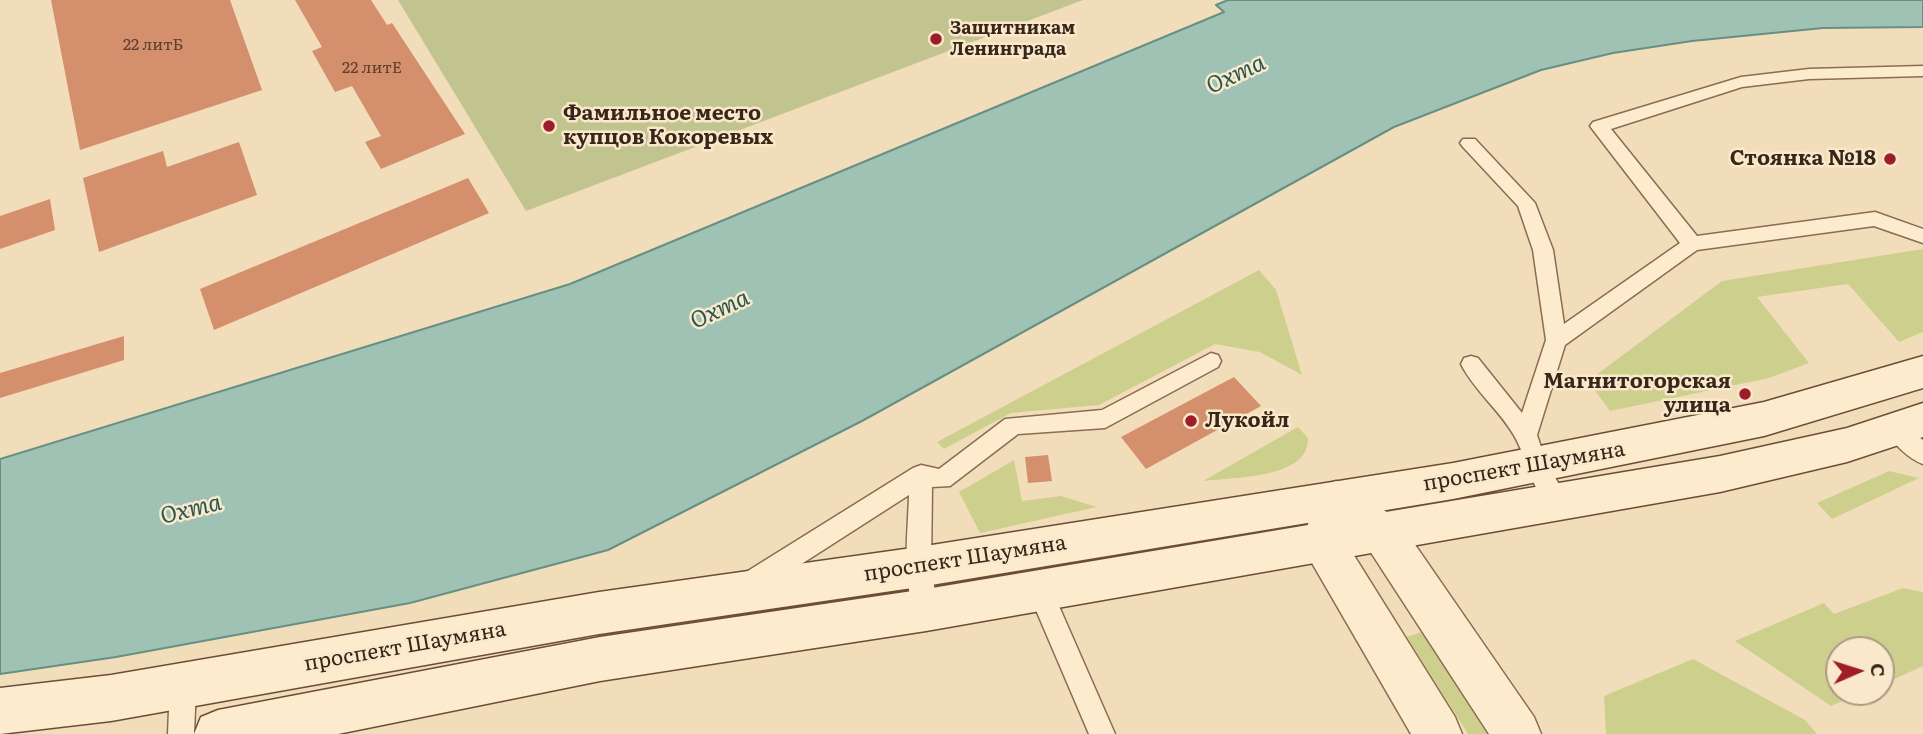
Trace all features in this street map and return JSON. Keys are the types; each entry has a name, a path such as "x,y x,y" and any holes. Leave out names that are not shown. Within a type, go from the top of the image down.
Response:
{"street":[{"name":"проспект Шаумяна","path":"218,734 600,659 1336,500 1531,450 1764,419 1923,372"},
{"name":"проспект Шаумяна","path":"0,712 183,685 736,592 1039,589 1383,534 1914,435"},
{"path":"1438,734 1323,544 1336,500 1383,534 1517,734"}],"lane":[{"path":"1692,244 1599,126 1741,82 1810,74 1923,71"},
{"path":"1469,143 1526,203 1543,250 1556,340 1531,450"},
{"path":"1556,340 1692,244 1875,219 1923,236"},
{"path":"736,592 921,475 942,479 1013,425 1105,419 1211,361"},
{"path":"1471,364 1531,450 1559,503"},
{"path":"921,475 923,589"},
{"path":"1039,589 1102,734"},
{"path":"181,734 183,685"}],"green space":[{"path":"398,0 1083,0 526,211"},
{"path":"1923,249 1923,332 1899,342 1848,284 1757,297 1809,363 1769,378 1610,411 1588,381 1722,281"},
{"path":"1259,270 1276,290 1302,375 1260,352 1215,344 1099,405 1011,413 944,449 937,442"},
{"path":"1298,427 1308,438 1305,451 1297,461 1284,469 1203,481"},
{"path":"1014,460 1022,501 1061,496 1097,507 980,533 959,492"},
{"path":"1889,471 1919,478 1832,519 1817,503"},
{"path":"1903,588 1923,592 1923,666 1895,679 1895,636 1825,636 1825,702 1735,641 1824,603 1834,614"},
{"path":"1421,632 1487,734 1468,734 1407,637"},
{"path":"1693,659 1805,720 1817,734 1606,734 1604,696"}],"water":[{"name":"Охта","path":"1228,0 1923,0 1923,27 1823,28 1692,41 1613,53 1541,70 1394,127 862,421 608,550 410,603 116,657 0,674 0,459 570,284 1224,12 1216,5"}],"building":[{"path":"51,0 230,0 262,90 80,150"},
{"path":"295,0 371,0 387,25 392,23 465,134 381,169 365,142 381,136 352,86 335,92 312,51 322,47"},
{"path":"239,142 257,195 99,252 83,178 163,151 167,167"},
{"path":"468,178 489,213 214,330 200,289"},
{"path":"50,199 55,230 0,249 0,216"},
{"path":"124,336 124,360 0,398 0,373"},
{"name":"Лукойл","path":"1234,377 1261,406 1146,469 1121,437"},
{"path":"1048,455 1052,481 1028,483 1025,457"}],"place":[{"name":"Защитникам Ленинграда","path":"936,39"},
{"name":"Фамильное место купцов Кокоревых","path":"549,126"},
{"name":"Стоянка №18","path":"1890,159"},
{"name":"Магнитогорская улица","path":"1745,394"},
{"name":"Лукойл","path":"1191,421"}]}
